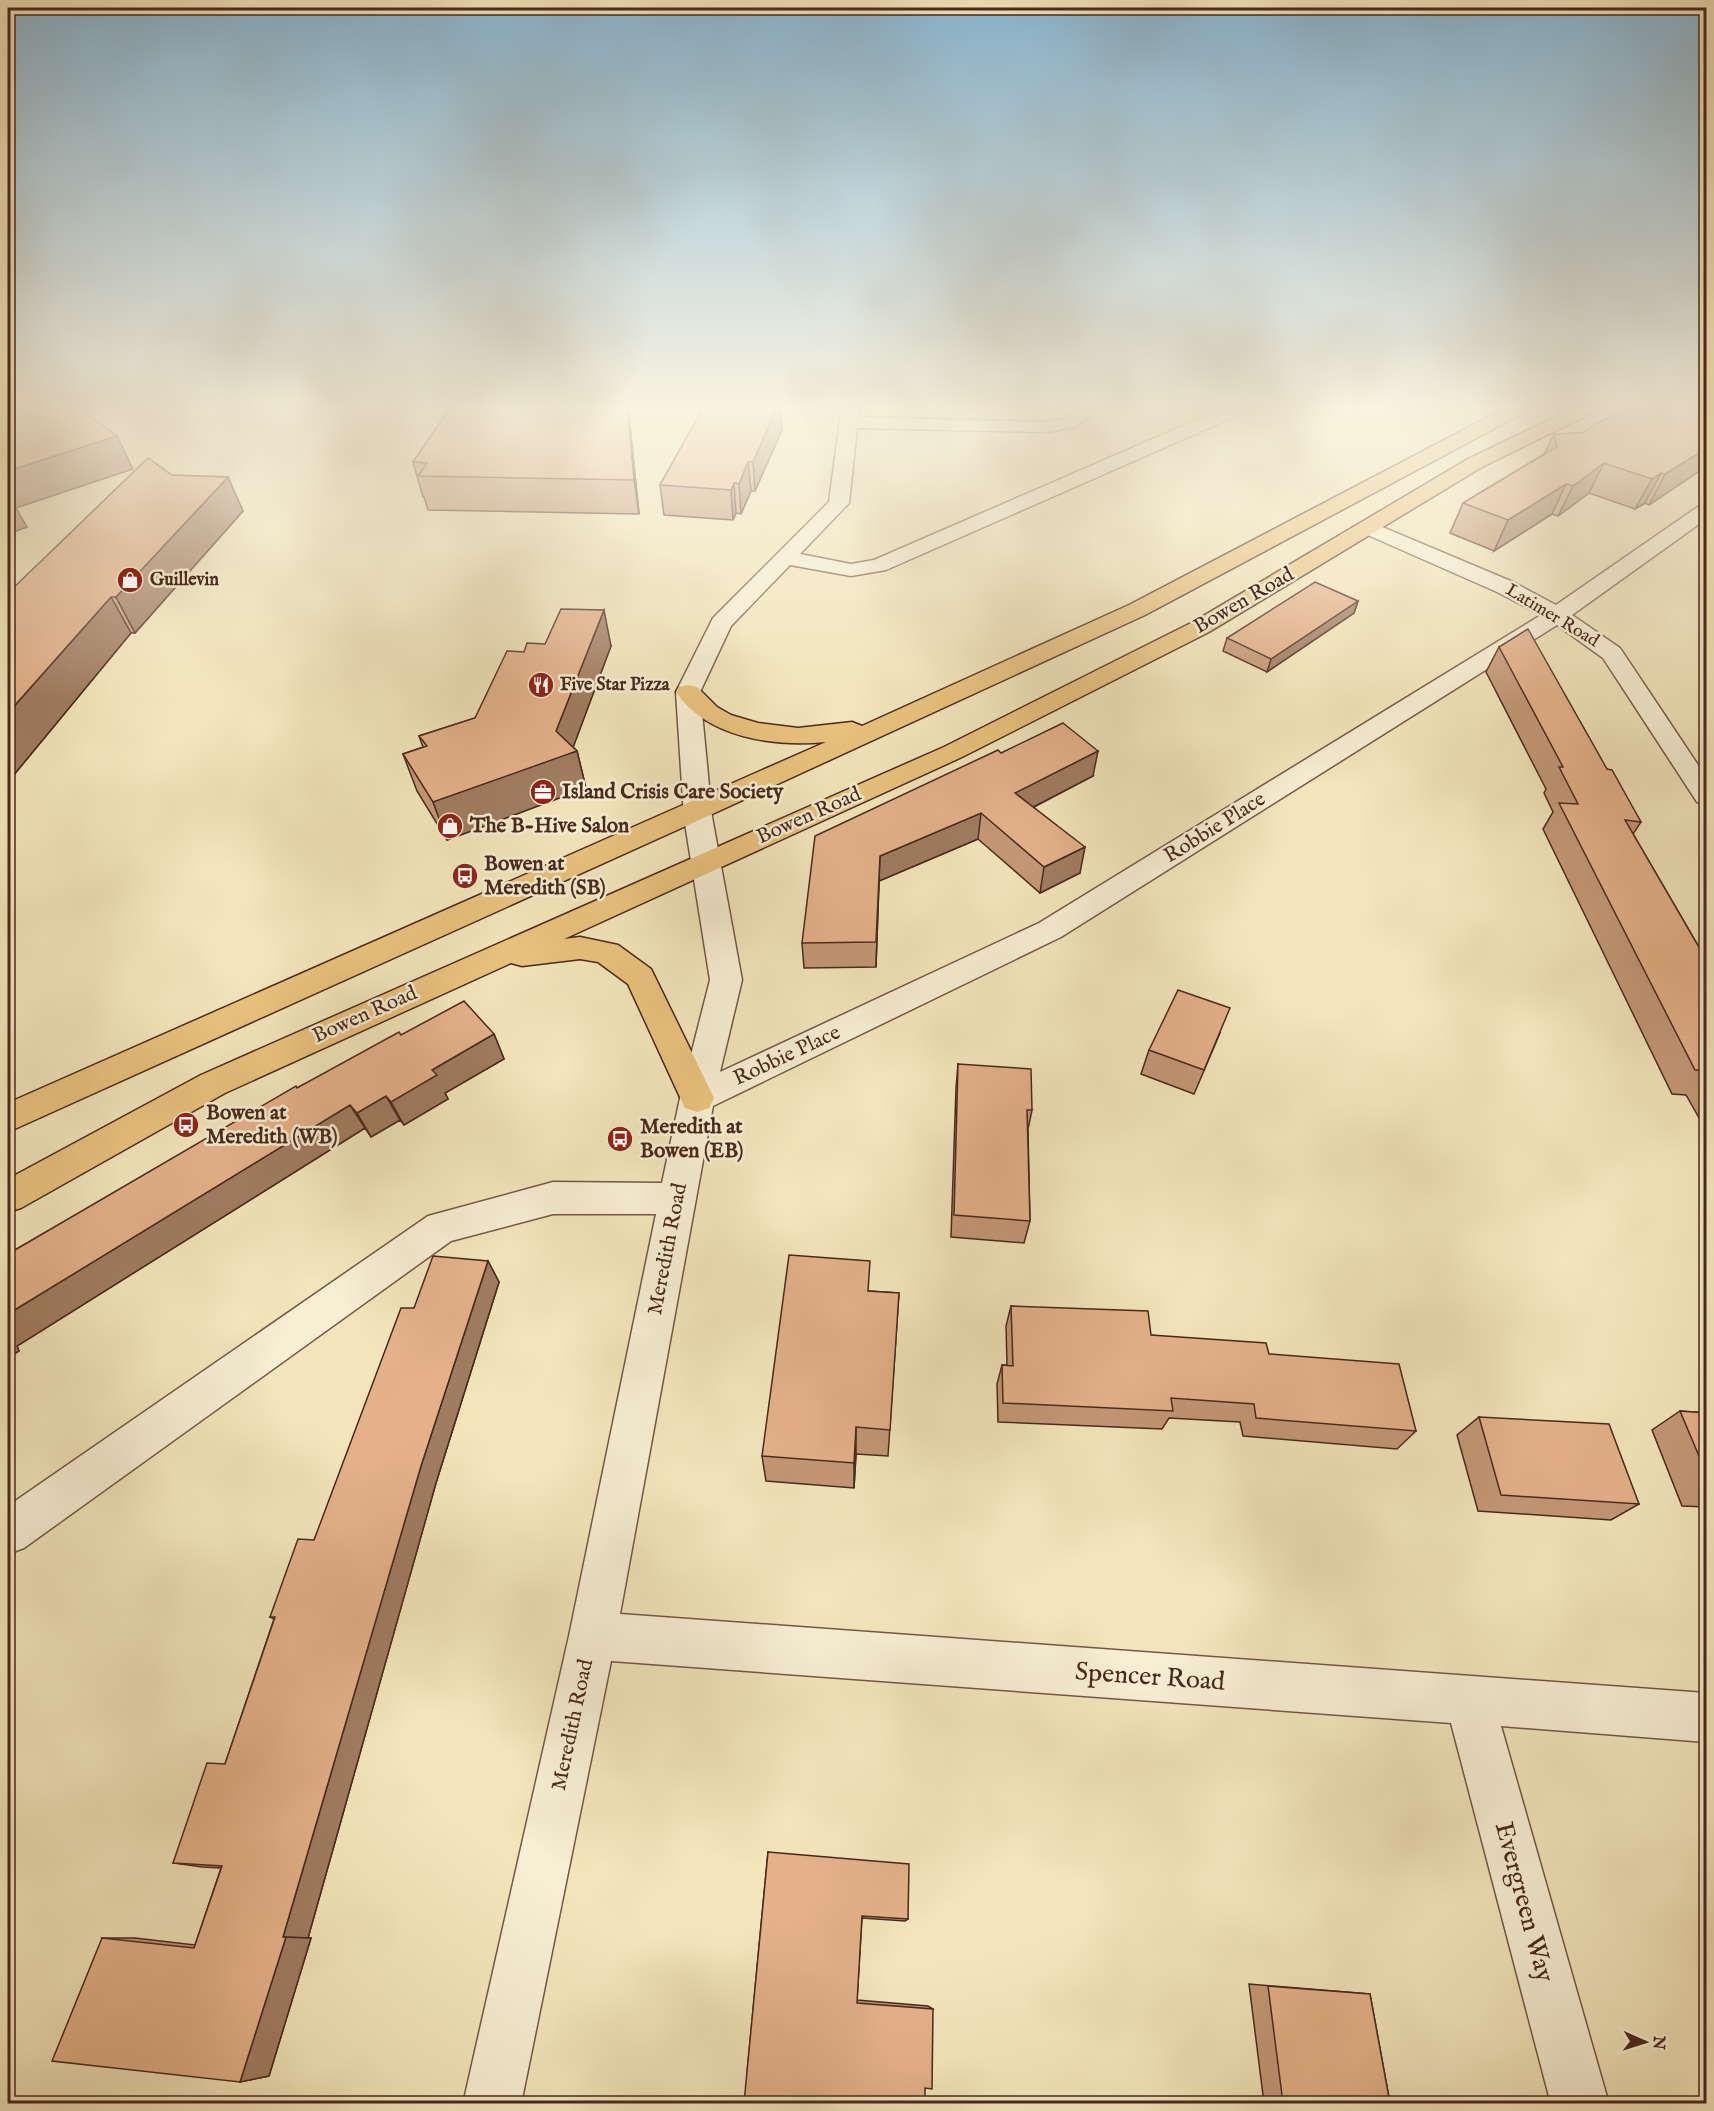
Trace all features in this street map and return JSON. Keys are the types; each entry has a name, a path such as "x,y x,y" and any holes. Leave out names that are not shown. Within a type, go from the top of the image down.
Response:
{"main road":[{"name":"Bowen Road","path":"8,1118 698,810 1137,610 1339,504"},
{"name":"Bowen Road","path":"8,1197 213,1084 953,752 1191,632 1408,504"},
{"path":"688,692 708,712 754,731 806,735 846,732 903,717"},
{"path":"490,958 580,948 607,953 640,977 697,1098"}],"street":[{"path":"688,692 721,623 838,504"},
{"path":"785,558 851,570 879,566 1021,504"},
{"name":"Robbie Place","path":"697,1098 1050,930 1557,615 1707,510"},
{"name":"Latimer Road","path":"1368,528 1505,587 1557,615 1612,653 1707,796"},
{"name":"Meredith Road","path":"492,2103 593,1636 697,1098 726,980 698,810 688,692"},
{"path":"8,1532 441,1227 553,1198 677,1199"},
{"name":"Spencer Road","path":"593,1636 1707,1717"},
{"name":"Evergreen Way","path":"1469,1700 1580,2103"}],"building":[{"path":"101,504 203,504 116,597 111,597 8,713 8,593"},
{"path":"1464,504 1535,504 1508,520"},
{"path":"1315,582 1358,601 1271,659 1227,638"},
{"path":"561,609 604,610 556,731 577,751 433,802 403,754 427,746 419,736 475,718 507,651 524,652 527,643 545,644"},
{"path":"1528,629 1607,769 1612,770 1641,822 1625,820 1707,961 1707,1070 1695,1070 1559,803 1578,804 1559,767 1563,767 1499,647"},
{"path":"1063,723 1098,751 1015,793 1085,847 1044,867 981,813 880,856 876,942 802,943 815,836 998,750 1001,753"},
{"path":"1178,990 1230,1008 1204,1070 1149,1050"},
{"path":"464,1001 494,1034 432,1070 437,1075 391,1102 386,1096 357,1113 350,1105 8,1314 8,1254 296,1086 297,1088 399,1032 401,1035"},
{"path":"958,1064 1031,1069 1032,1110 1027,1110 1030,1221 954,1215"},
{"path":"789,1255 870,1261 868,1291 899,1293 890,1430 856,1427 854,1463 762,1456"},
{"path":"433,1256 488,1261 421,1466 283,1937 286,1937 240,2082 52,2061 102,1938 194,1948 222,1866 173,1863 207,1763 225,1764 275,1617 270,1617 298,1539 314,1540 401,1308 414,1308"},
{"path":"1011,1306 1148,1311 1151,1335 1266,1343 1269,1354 1399,1364 1416,1431 1256,1418 1254,1404 1171,1398 1173,1411 1003,1403 1002,1365 1013,1366"},
{"path":"1680,1411 1707,1413 1707,1475"},
{"path":"1479,1417 1609,1424 1639,1504 1501,1495"},
{"path":"768,1852 909,1864 908,1919 862,1916 857,2003 933,2009 932,2089 925,2088 925,2103 744,2103"},
{"path":"1268,1986 1370,1994 1390,2103 1283,2103"}],"place":[{"name":"Guillevin","path":"130,580"},
{"name":"Five Star Pizza","path":"541,685"},
{"name":"Island Crisis Care Society","path":"543,792"},
{"name":"The B-Hive Salon","path":"450,826"},
{"name":"Bowen at Meredith (SB)","path":"465,876"},
{"name":"Bowen at Meredith (WB)","path":"186,1125"},
{"name":"Meredith at Bowen (EB)","path":"620,1139"}]}
